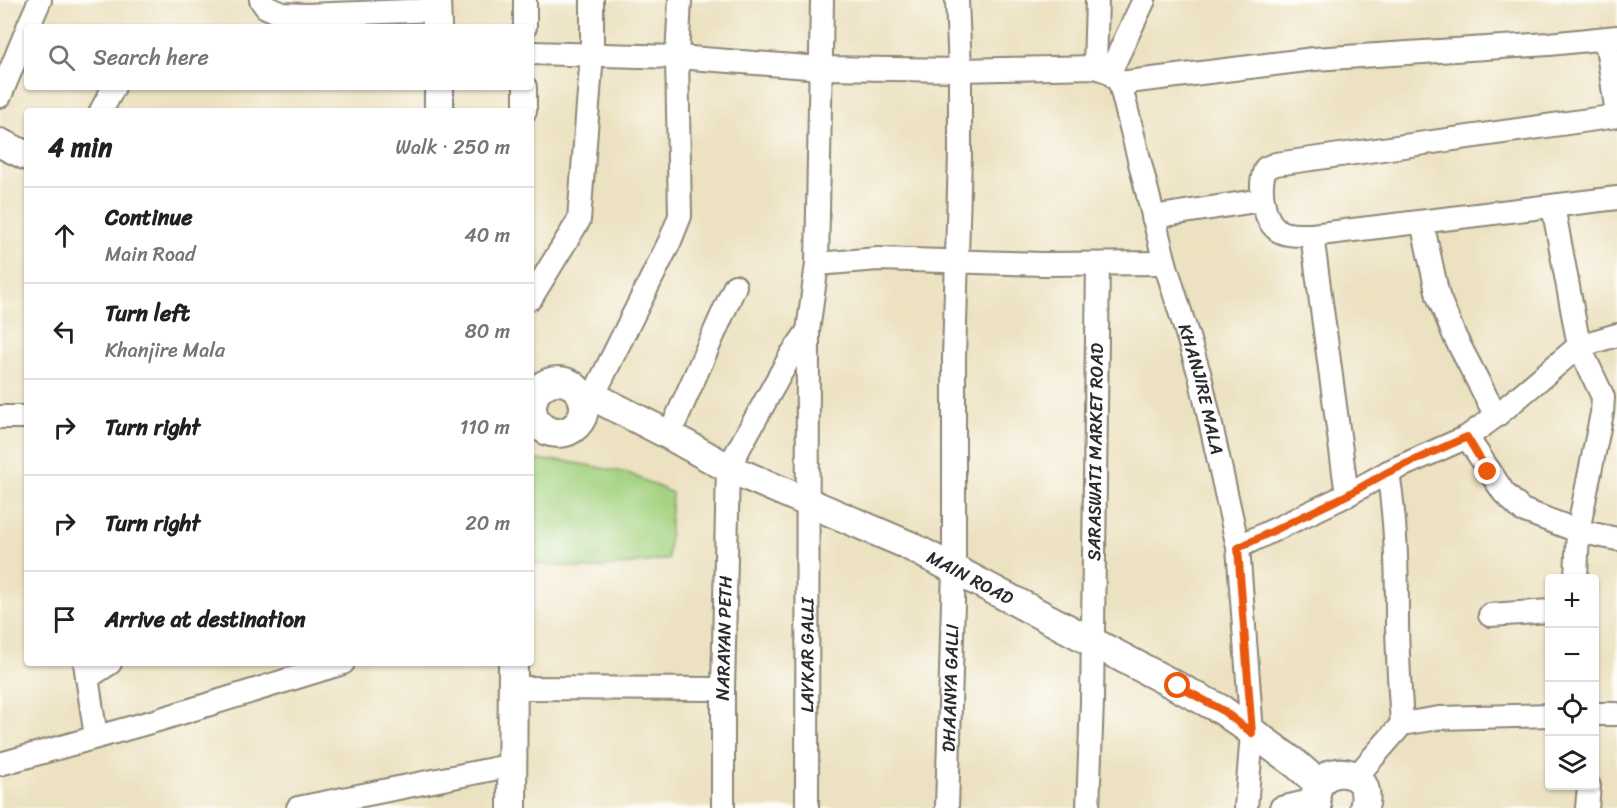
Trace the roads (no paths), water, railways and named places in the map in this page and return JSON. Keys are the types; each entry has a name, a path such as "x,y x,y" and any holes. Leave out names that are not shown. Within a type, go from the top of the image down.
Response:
{"main road":[{"path":"439,90 439,108"},
{"path":"0,144 24,155"},
{"path":"534,395 554,381 561,381 573,385 593,398 582,418 571,429 564,432 549,431 542,427 534,416"},
{"name":"MAIN ROAD","path":"593,398 669,435 728,468 908,544 1222,710 1296,764 1317,797"},
{"path":"512,808 513,676"},
{"path":"1317,797 1332,773 1349,773 1356,777 1366,791 1365,808"}],"street":[{"path":"30,24 39,0"},
{"path":"261,0 266,8 282,14 306,8 436,12"},
{"path":"525,0 525,24"},
{"path":"534,293 579,219 592,54 592,0"},
{"path":"593,398 680,216 677,57 680,0"},
{"name":"LAYKAR GALLI","path":"807,808 808,331 818,264 822,0"},
{"name":"DHAANYA GALLI","path":"951,805 956,261 960,155 957,0"},
{"name":"KHANJIRE MALA","path":"1097,0 1108,74 1200,376 1238,548 1252,733 1246,808"},
{"path":"1108,74 1144,0"},
{"path":"534,53 677,57 821,68 1108,74 1612,38 1617,115 1276,164 1266,168 1262,176 1262,200 1270,221 1277,230 1289,235 1312,236 1617,198"},
{"path":"0,96 24,39"},
{"path":"103,108 112,90"},
{"path":"525,90 525,108"},
{"path":"1152,217 1262,200"},
{"path":"1553,206 1579,346 1603,397 1602,413 1578,531 1576,574"},
{"path":"1422,222 1438,296 1455,337 1496,416"},
{"path":"1312,236 1347,495"},
{"path":"818,264 878,259 1098,264 1165,263"},
{"name":"SARASWATI MARKET ROAD","path":"1089,808 1098,264"},
{"path":"669,435 735,286"},
{"path":"728,468 791,355 808,331"},
{"path":"1238,548 1347,495 1388,472 1467,437 1496,416 1579,346 1617,335"},
{"path":"0,417 24,417"},
{"path":"1467,437 1504,493 1522,510 1578,531 1617,539"},
{"name":"NARAYAN PETH","path":"723,808 728,468"},
{"path":"1388,472 1398,567 1397,620 1402,724"},
{"path":"1490,615 1545,611"},
{"path":"96,737 86,671 101,666"},
{"path":"0,764 158,720 333,666"},
{"path":"513,676 723,689"},
{"path":"1599,714 1617,714"},
{"path":"1356,777 1402,724 1438,718 1545,716"},
{"path":"298,808 513,765"},
{"path":"1587,808 1589,790"},
{"path":"1281,808 1317,797"}]}
